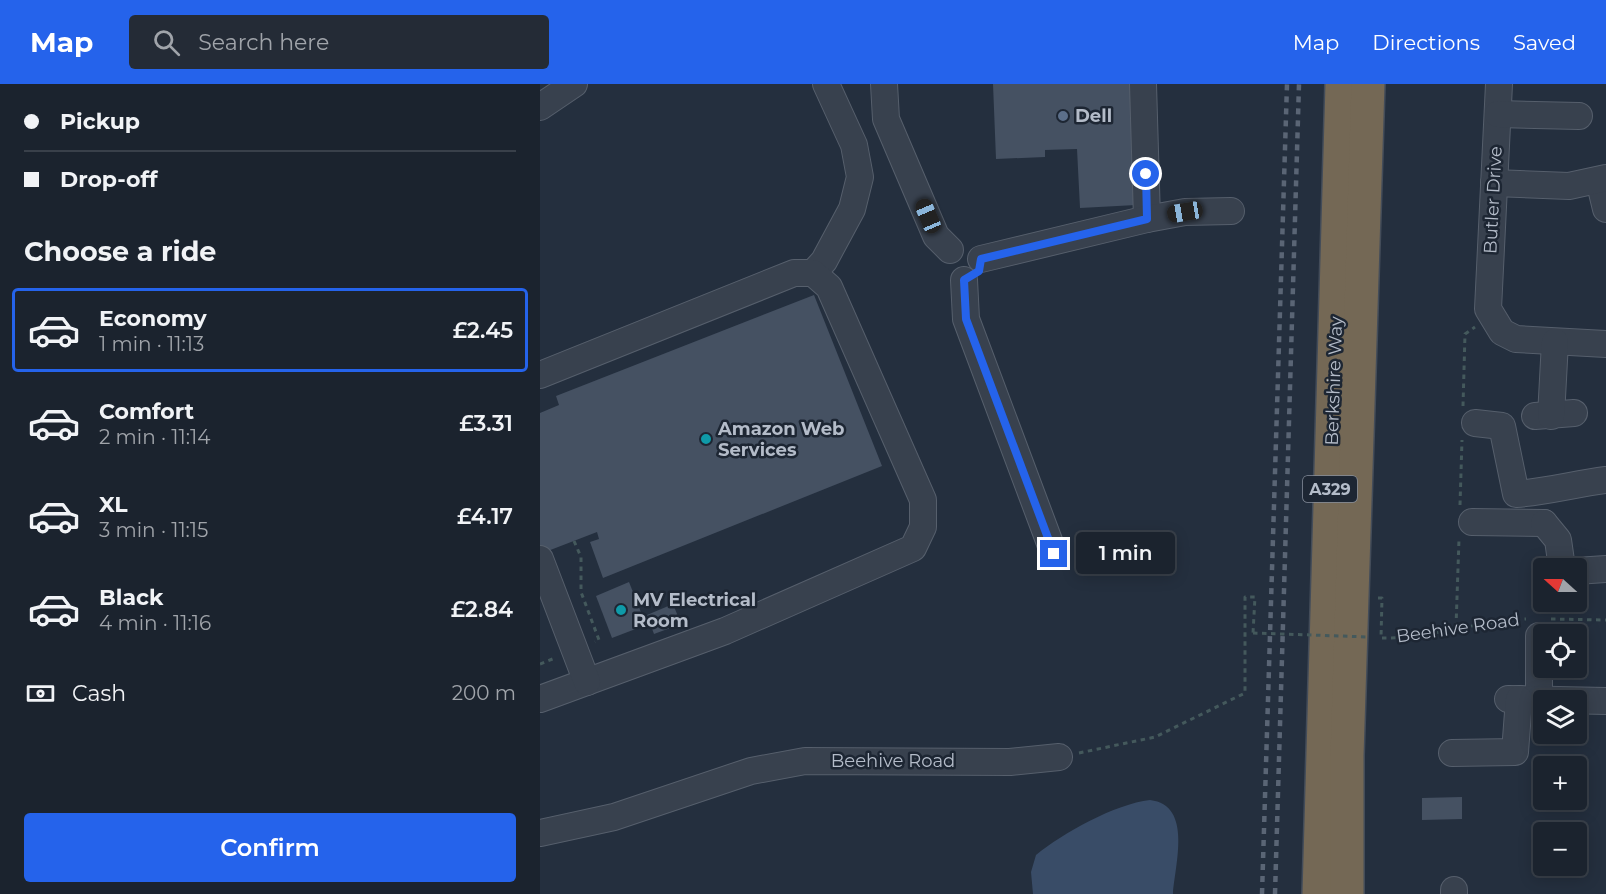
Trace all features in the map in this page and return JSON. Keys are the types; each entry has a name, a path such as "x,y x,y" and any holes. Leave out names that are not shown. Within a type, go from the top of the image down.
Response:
{"highway":[{"name":"Berkshire Way","path":"1319,894 1342,84"},
{"name":"Berkshire Way","path":"1347,894 1349,687 1368,84"}],"street":[{"path":"540,107 574,84"},
{"path":"813,273 824,261 852,209 860,177 854,145 826,84"},
{"path":"884,84 886,119 936,236 950,250"},
{"path":"1143,84 1147,219"},
{"name":"Butler Drive","path":"1487,318 1499,84"},
{"path":"1498,114 1579,116"},
{"path":"1494,183 1569,186 1602,179 1606,209"},
{"path":"981,259 1147,219 1185,212 1231,211"},
{"path":"957,246 969,246 975,249 981,259 979,271 964,280 952,277 948,272 946,260 950,250 957,246"},
{"path":"540,375 794,273 813,273 829,287 923,500 923,527 913,548 725,630 540,699"},
{"path":"964,280 966,319 1054,554"},
{"path":"1487,318 1502,332 1516,339 1606,344"},
{"path":"1554,415 1555,342"},
{"path":"1467,426 1502,426 1516,494 1543,492 1567,485 1606,480"},
{"path":"1543,492 1544,524 1558,540 1561,558"},
{"path":"1464,521 1544,524"},
{"path":"540,559 587,682"},
{"path":"1587,570 1606,569"},
{"path":"1452,753 1515,752 1522,699 1533,651"},
{"path":"1522,699 1606,701"},
{"name":"Beehive Road","path":"540,833 614,817 751,771 805,761 1010,762 1059,757"}],"path":[{"path":"1456,627 1464,521 1467,426 1465,334 1487,318"},
{"path":"1059,757 1155,737 1245,693 1245,597 1255,597 1253,633 1369,637"},
{"name":"Beehive Road","path":"1382,598 1381,638 1398,638 1492,620 1533,624"},
{"name":"Beehive Road","path":"1552,624 1606,620"}],"water":[{"path":"1150,800 1163,804 1172,813 1177,824 1178,853 1173,894 1033,894 1031,872 1036,855 1060,838 1106,813"}],"building":[{"name":"Dell","path":"993,84 1131,84 1136,205 1080,208 1077,149 1045,150 1045,157 996,159"},
{"name":"Amazon Web Services","path":"814,295 882,466 603,578 590,542 599,539 597,532 540,554 540,413 559,405 556,396"},
{"name":"MV Electrical Room","path":"629,582 646,625 612,638 596,596"},
{"path":"673,604 681,624 654,634 647,615"},
{"path":"1462,797 1462,819 1422,820 1422,798"}],"railway":[{"path":"1262,894 1287,84"},
{"path":"1275,894 1299,84"}],"place":[{"name":"Dell","path":"1063,116"},
{"name":"Amazon Web Services","path":"706,439"},
{"name":"MV Electrical Room","path":"621,610"}],"route":[{"path":"1054,554 966,319 964,280 975,276 979,271 981,259 1147,219 1146,174"}]}
